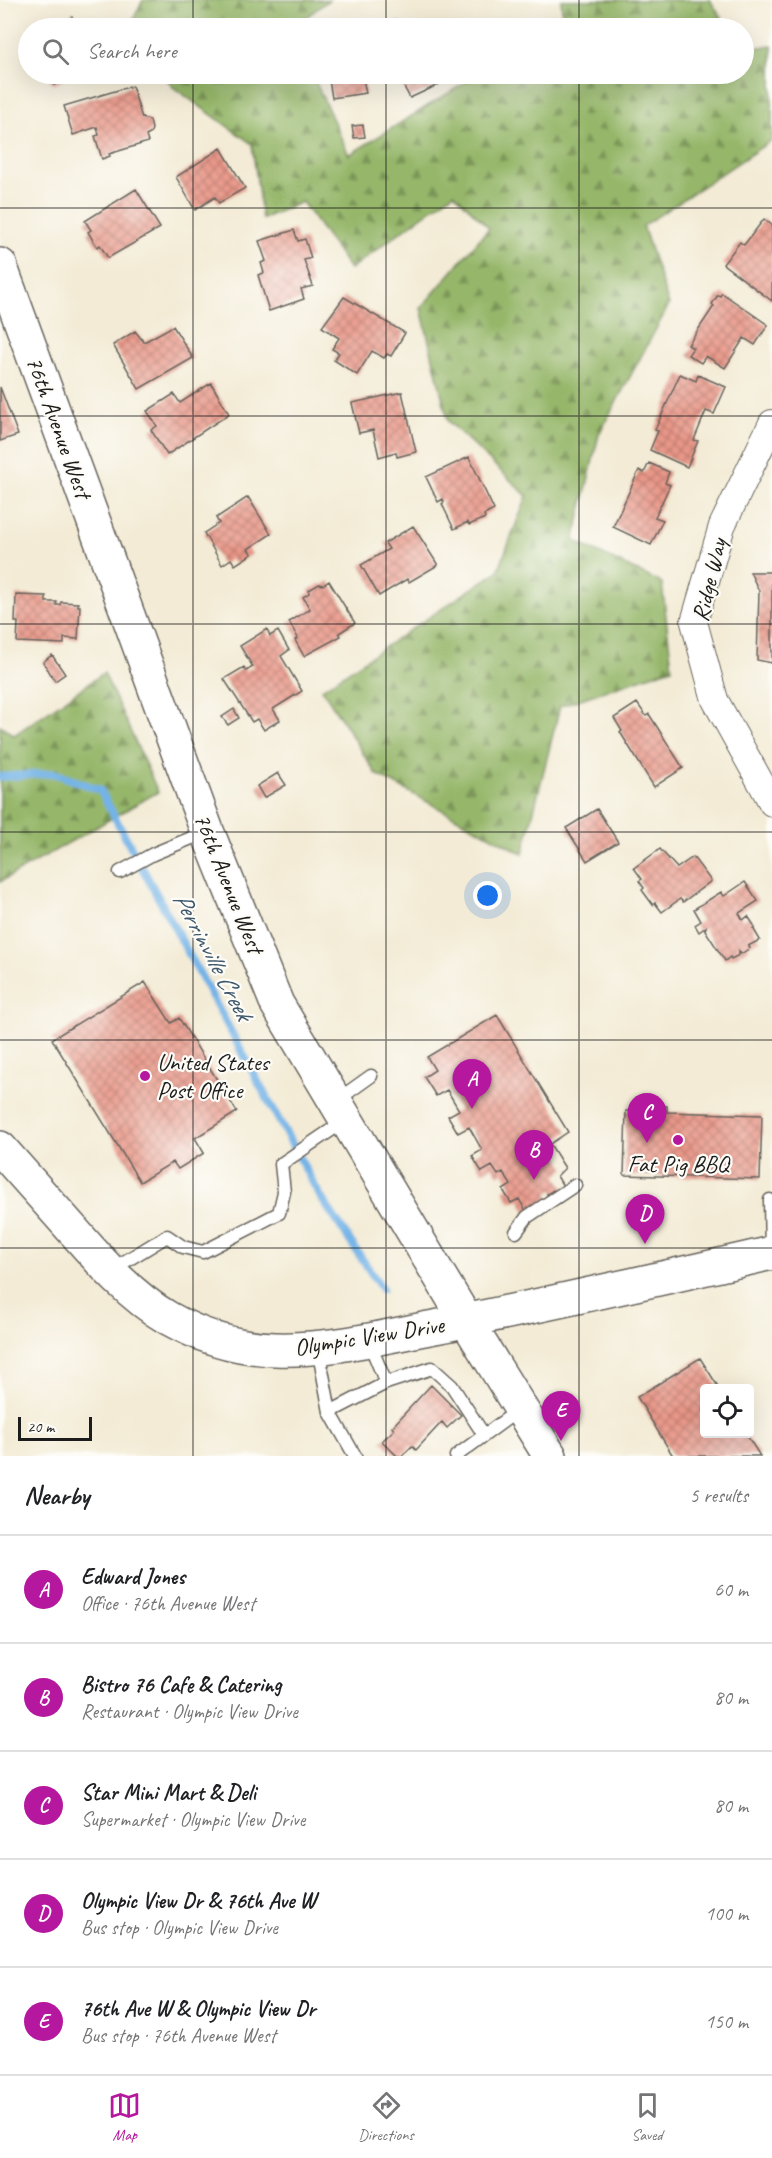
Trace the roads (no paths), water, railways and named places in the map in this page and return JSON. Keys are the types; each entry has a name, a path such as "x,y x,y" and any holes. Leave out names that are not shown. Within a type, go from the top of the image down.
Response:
{"street":[{"name":"76th Avenue West","path":"0,265 207,831 278,1004 466,1320 550,1456"},
{"name":"Ridge Way","path":"772,423 722,526 694,622 715,700 772,803"},
{"name":"Olympic View Drive","path":"0,1148 110,1271 152,1308 206,1336 256,1347 318,1348 368,1340 772,1254"}],"lane":[{"path":"120,872 153,854 207,831"},
{"path":"110,1271 167,1236 183,1247 203,1252 279,1213 284,1192 281,1164 341,1110 371,1076"},
{"path":"516,1232 526,1216 575,1185"},
{"path":"770,1200 772,1254"},
{"path":"368,1340 386,1383"},
{"path":"318,1348 330,1412 355,1456"},
{"path":"330,1412 386,1383 432,1368 452,1386 484,1435"},
{"path":"456,1456 521,1408"}],"waterway":[{"name":"Perrinville Creek","path":"0,777 54,773 100,790 320,1196 382,1289"}],"place":[{"name":"United States Post Office","path":"145,1076"},
{"name":"Edward Jones","path":"472,1109"},
{"name":"Fat Pig BBQ","path":"678,1140"},
{"name":"Star Mini Mart & Deli","path":"647,1143"},
{"name":"Bistro 76 Cafe & Catering","path":"534,1180"},
{"name":"Olympic View Dr & 76th Ave W","path":"645,1244"},
{"name":"76th Ave W & Olympic View Dr","path":"561,1441"}]}
